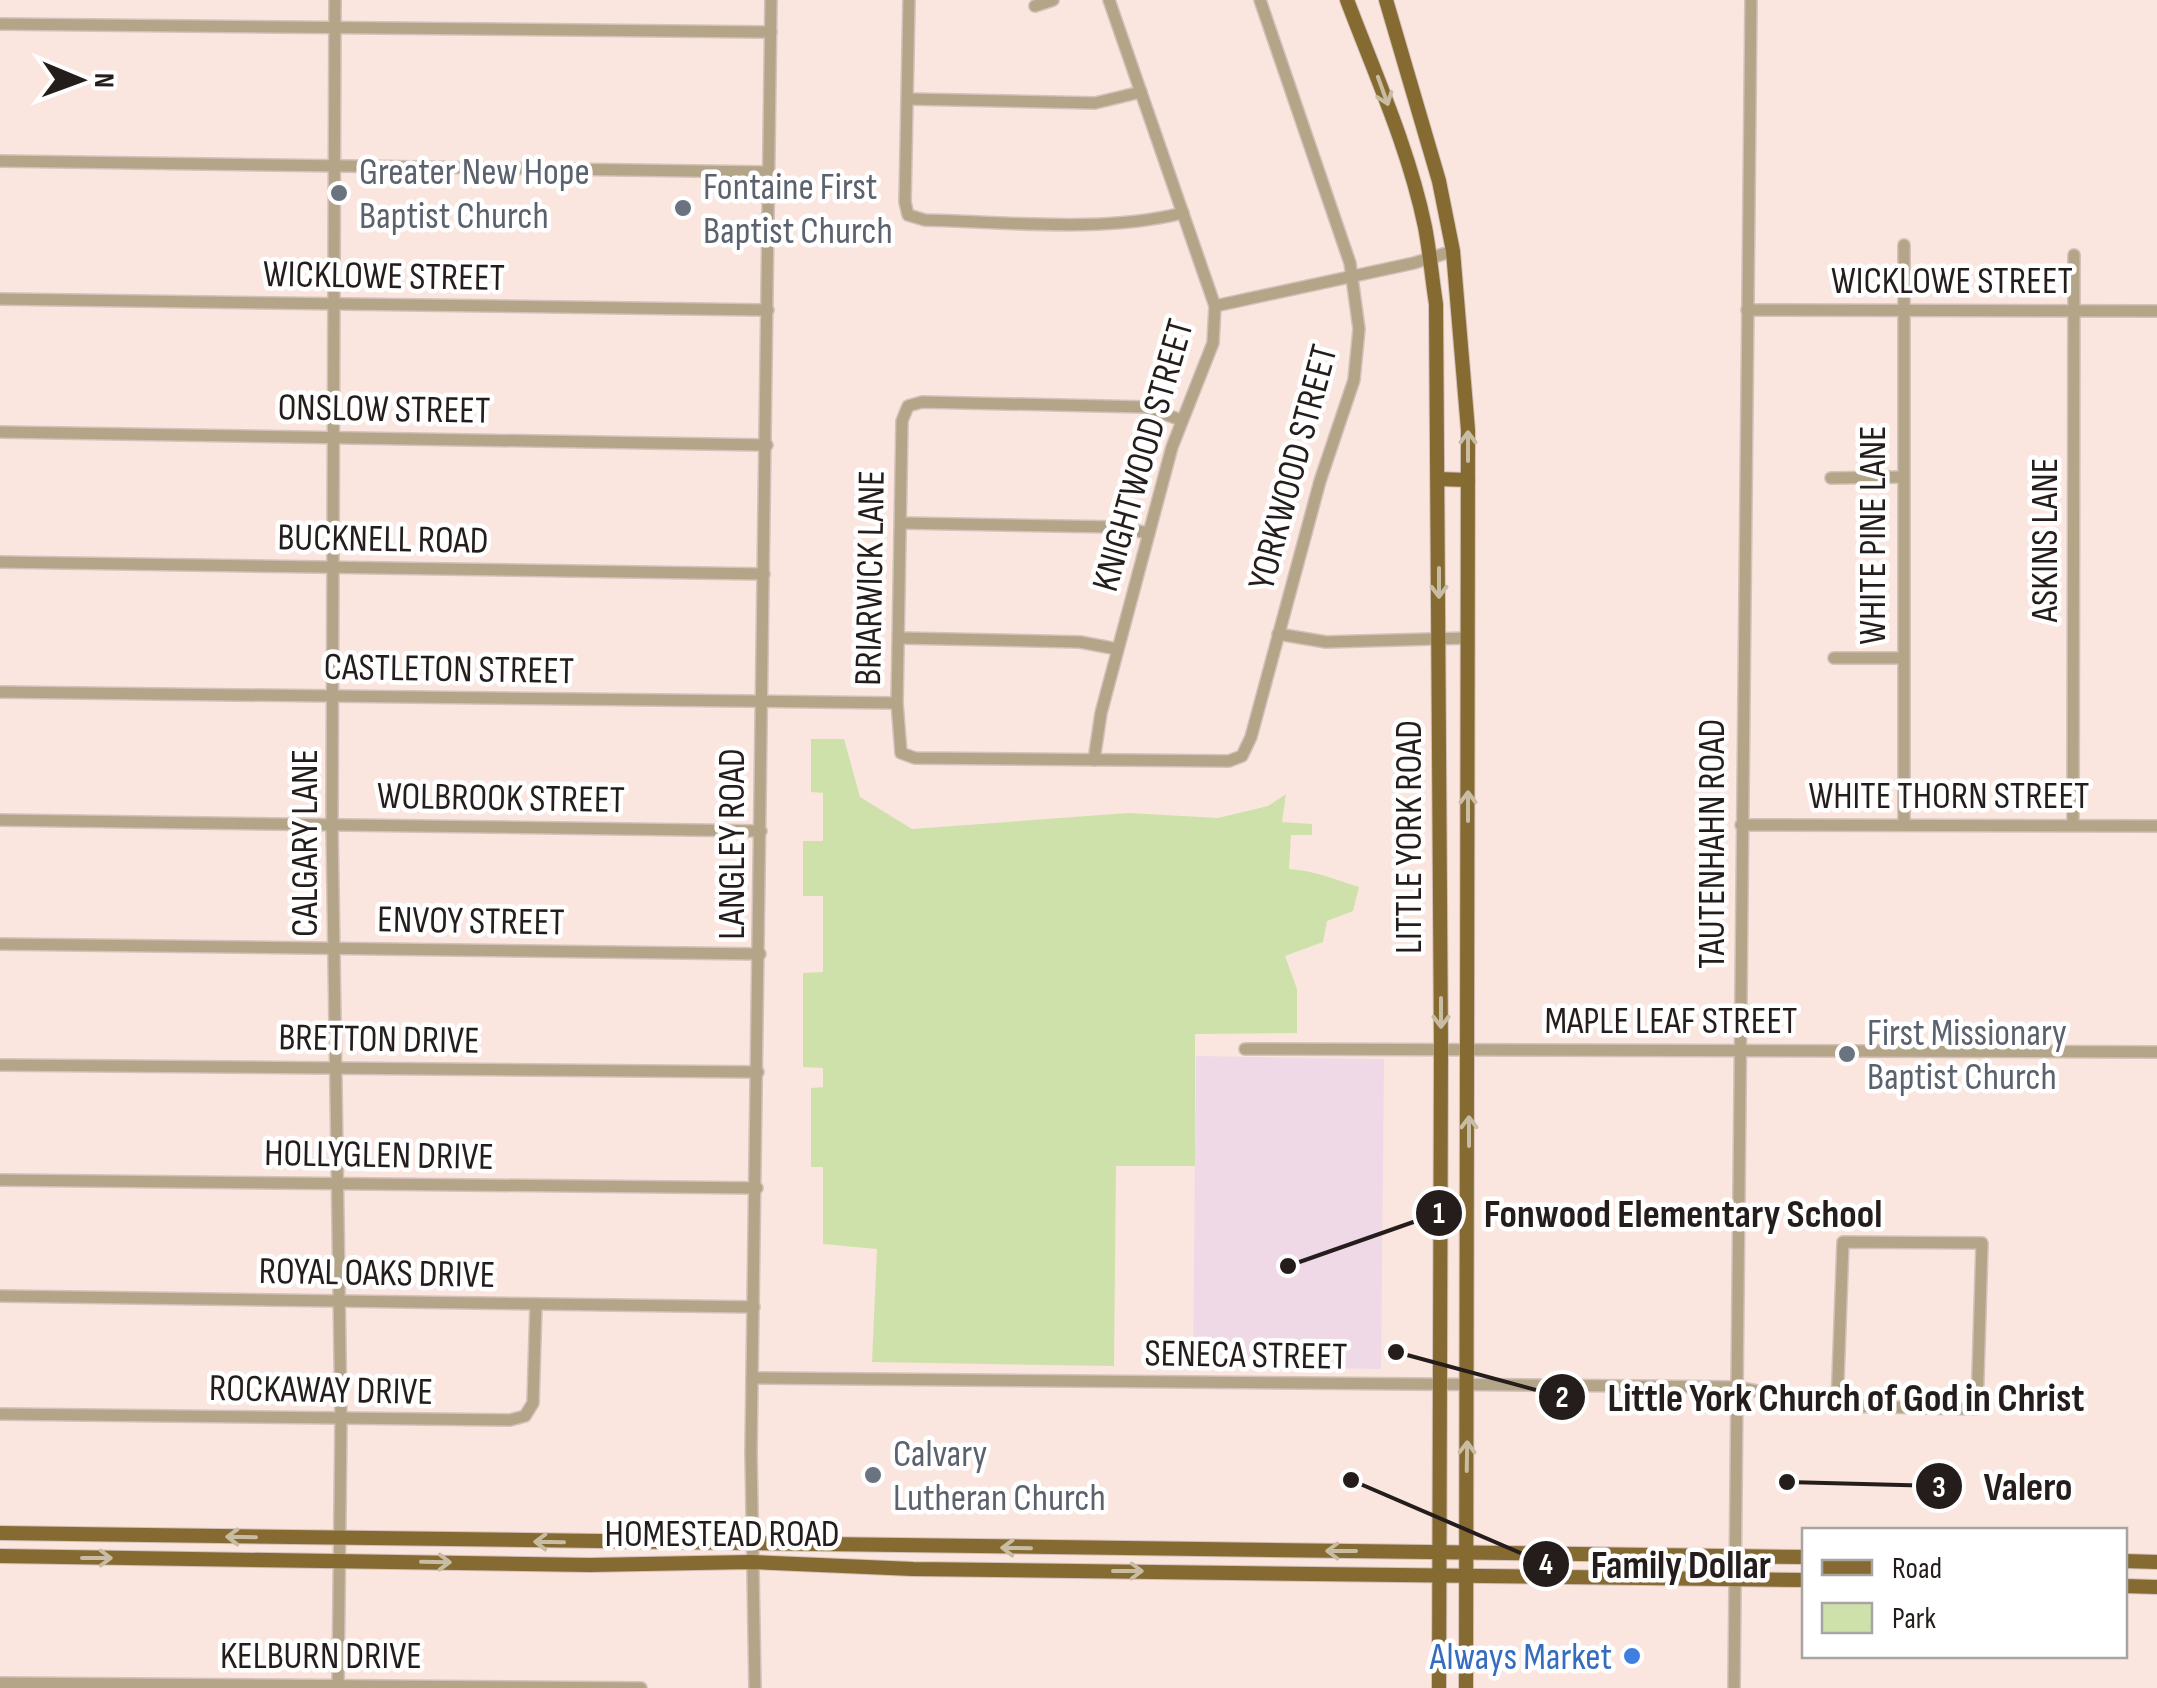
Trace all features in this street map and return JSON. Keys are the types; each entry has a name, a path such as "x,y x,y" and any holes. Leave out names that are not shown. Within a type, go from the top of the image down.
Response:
{"main road":[{"name":"LITTLE YORK ROAD","path":"1347,0 1407,163 1430,259 1436,304 1442,1386 1439,1688"},
{"name":"LITTLE YORK ROAD","path":"1386,0 1439,181 1453,251 1466,386 1466,1688"},
{"path":"1437,386 1466,386"},
{"path":"1438,479 1468,480"},
{"path":"1440,843 1468,842"},
{"path":"1440,884 1468,885"},
{"name":"HOMESTEAD ROAD","path":"0,1533 1802,1557"},
{"path":"62,1534 62,1558"},
{"path":"184,1536 184,1559"},
{"path":"494,1541 495,1563"},
{"path":"590,1565 592,1542"},
{"path":"911,1547 913,1569"},
{"path":"1242,1571 1243,1550"},
{"name":"HOMESTEAD ROAD","path":"0,1556 590,1565 751,1562 913,1569 1802,1580"},
{"path":"2127,1561 2157,1562"},
{"path":"2127,1586 2157,1587"}],"street":[{"name":"CALGARY LANE","path":"335,0 332,825 341,1420 338,1685"},
{"name":"LANGLEY ROAD","path":"755,1688 752,1378 771,0"},
{"path":"909,0 905,202 908,215 925,220 1113,224 1183,213"},
{"path":"1035,6 1054,0"},
{"name":"KNIGHTWOOD STREET","path":"1094,760 1101,714 1148,533 1182,420 1213,343 1215,306 1110,0"},
{"name":"YORKWOOD STREET","path":"1094,760 1218,760 1242,756 1320,481 1354,380 1360,329 1353,276 1260,0"},
{"name":"TAUTENHAHN ROAD","path":"1734,1688 1751,0"},
{"path":"0,24 771,32"},
{"path":"908,99 1095,103 1140,92"},
{"path":"0,162 769,172"},
{"name":"WHITE PINE LANE","path":"1904,245 1904,826"},
{"path":"1215,306 1453,251"},
{"name":"ASKINS LANE","path":"2073,825 2074,255"},
{"name":"WICKLOWE STREET","path":"0,299 768,310"},
{"name":"WICKLOWE STREET","path":"1747,310 2157,311"},
{"name":"BRIARWICK LANE","path":"1094,760 915,758 900,753 897,703 902,421 908,406 922,402 1146,407 1182,420"},
{"name":"ONSLOW STREET","path":"0,432 767,445"},
{"path":"1831,478 1902,477"},
{"path":"901,523 1115,527 1148,533"},
{"name":"BUCKNELL ROAD","path":"0,562 764,574"},
{"path":"1278,634 1326,642 1467,638"},
{"path":"900,638 1080,642 1118,649"},
{"path":"1834,658 1902,658"},
{"name":"CASTLETON STREET","path":"0,692 897,703"},
{"name":"WOLBROOK STREET","path":"0,820 761,831"},
{"name":"WHITE THORN STREET","path":"1741,825 2157,826"},
{"name":"ENVOY STREET","path":"0,944 760,954"},
{"name":"MAPLE LEAF STREET","path":"1245,1049 2157,1052"},
{"name":"BRETTON DRIVE","path":"0,1065 758,1072"},
{"name":"HOLLYGLEN DRIVE","path":"0,1180 757,1188"},
{"name":"SENECA STREET","path":"752,1378 1736,1388 1837,1406 1978,1409 1982,1242 1843,1242 1837,1406"},
{"name":"ROYAL OAKS DRIVE","path":"0,1296 754,1306"},
{"name":"ROCKAWAY DRIVE","path":"0,1414 492,1422 525,1416 533,1403 536,1380 536,1304"},
{"name":"KELBURN DRIVE","path":"0,1683 641,1688"}],"shaded area":[{"path":"1196,1056 1384,1059 1381,1369 1193,1366"}],"green space":[{"path":"811,739 844,739 860,797 912,829 1128,813 1218,818 1268,806 1286,794 1282,822 1312,824 1312,835 1291,835 1289,869 1359,887 1353,911 1327,921 1323,942 1285,956 1297,989 1297,1033 1195,1034 1195,1166 1116,1166 1114,1366 872,1362 877,1249 823,1244 823,1167 811,1167 811,1088 823,1087 823,1068 803,1067 803,973 823,972 823,896 803,896 803,841 823,841 823,793 811,792"}],"place":[{"name":"Greater New Hope Baptist Church","path":"339,193"},
{"name":"Fontaine First Baptist Church","path":"683,208"},
{"name":"First Missionary Baptist Church","path":"1847,1054"},
{"name":"Fonwood Elementary School","path":"1288,1266"},
{"name":"Little York Church of God in Christ","path":"1396,1352"},
{"name":"Calvary Lutheran Church","path":"873,1475"},
{"name":"Family Dollar","path":"1351,1480"},
{"name":"Valero","path":"1787,1482"},
{"name":"Always Market","path":"1632,1656"}]}
